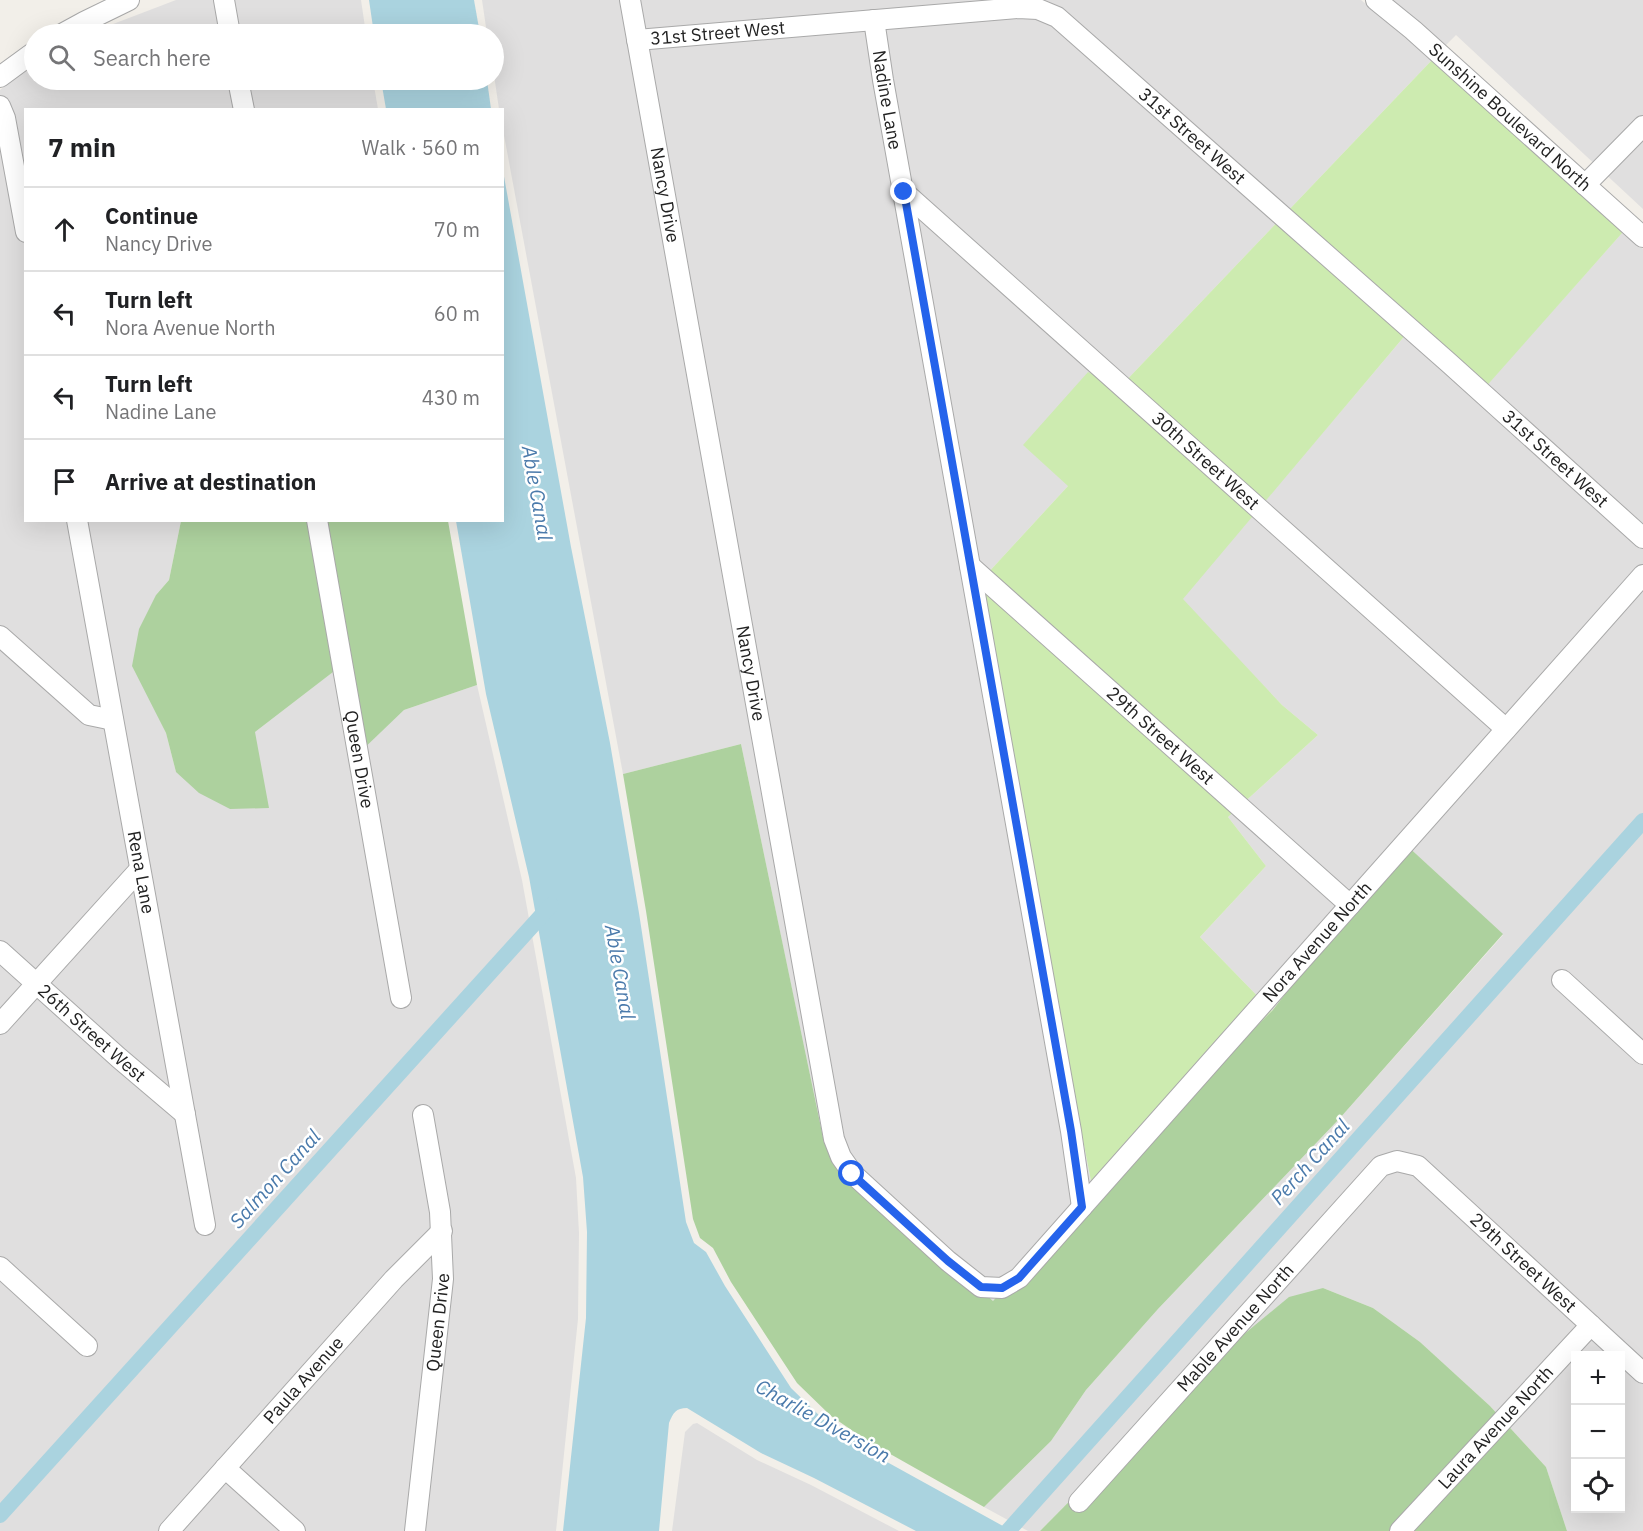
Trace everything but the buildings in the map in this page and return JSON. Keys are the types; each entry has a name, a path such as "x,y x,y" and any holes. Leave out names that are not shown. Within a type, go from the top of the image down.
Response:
{"street":[{"path":"80,24 129,0"},
{"path":"224,0 228,24"},
{"name":"Nancy Drive","path":"630,0 834,1139 852,1174 948,1261 981,1287"},
{"name":"Sunshine Boulevard North","path":"1386,3 1643,237"},
{"name":"31st Street West","path":"637,40 1018,8 1038,9 1057,17 1432,347 1643,538"},
{"name":"Nadine Lane","path":"874,20 1071,1131 1082,1207"},
{"path":"0,77 24,59"},
{"path":"240,90 244,108"},
{"path":"0,106 5,118 24,221"},
{"path":"1585,184 1643,126"},
{"name":"30th Street West","path":"904,192 1506,729"},
{"name":"Rena Lane","path":"77,522 205,1225"},
{"name":"Queen Drive","path":"317,522 401,998"},
{"name":"29th Street West","path":"970,566 1350,905"},
{"name":"Nora Avenue North","path":"981,1287 1002,1288 1019,1278 1643,574"},
{"path":"0,636 89,715 113,720"},
{"path":"0,1024 140,869"},
{"name":"26th Street West","path":"0,951 185,1114"},
{"path":"1562,980 1643,1054"},
{"name":"Queen Drive","path":"415,1531 443,1279 440,1212 423,1115"},
{"name":"29th Street West","path":"1398,1161 1418,1166 1643,1373"},
{"name":"Mable Avenue North","path":"1079,1502 1381,1166 1398,1161"},
{"name":"Paula Avenue","path":"169,1531 394,1279 442,1231"},
{"path":"0,1266 87,1346"},
{"name":"Laura Avenue North","path":"1400,1531 1591,1325"},
{"path":"225,1468 295,1531"}],"shaded area":[{"path":"176,0 361,0 365,24 113,24"},
{"path":"482,0 1361,0 1432,60 1120,387 1068,486 975,587 1092,1186 993,1301 824,1143 741,744 623,774 504,135 504,108 499,108 496,90 504,90 504,24 486,24"},
{"path":"1391,0 1643,0 1643,209 1456,35 1445,46"},
{"path":"24,70 24,90 375,90 378,108 24,108 24,522 181,522 169,580 156,595 150,700 166,733 176,772 255,732 334,671 357,754 404,710 477,685 522,880 576,1178 579,1233 578,1319 556,1531 0,1531 0,90"},
{"path":"1623,232 1643,249 1643,1531 1567,1531 1546,1467 1490,1406 1420,1342 1373,1308 1323,1288 1127,1443 1040,1531 1028,1531 984,1507 1051,1441 1086,1390 1158,1309 1340,1118 1503,935 1403,842 1272,1011 1200,937 1266,866 1228,817 1318,735 1282,705 1182,599 1414,325 1483,389"},
{"path":"697,1423 757,1460 899,1531 672,1531 685,1432"}],"green space":[{"path":"1432,60 1623,232 1483,390 1413,326 1183,599 1282,705 1318,735 1228,817 1266,866 1200,937 1272,1011 1092,1186 975,587 1068,486 1023,445 1088,372 1120,387"},
{"path":"181,522 448,522 477,685 404,710 357,755 333,672 255,732 269,808 230,809 199,793 176,772 166,733 132,666 139,629 156,595 169,580"},
{"path":"741,744 824,1142 993,1301 1092,1186 1272,1011 1403,842 1503,934 1340,1118 1158,1309 1086,1390 1051,1441 984,1507 869,1442 831,1416 797,1383 731,1282 713,1248 700,1238 693,1219 623,774"},
{"path":"1323,1288 1373,1308 1420,1342 1490,1406 1546,1467 1567,1531 1040,1531 1214,1359 1289,1297"}],"water":[{"path":"369,0 474,0 478,24 373,24"},
{"path":"383,90 488,90 491,108 386,108"},
{"path":"504,177 571,547 610,743 639,913 686,1222 694,1243 706,1252 725,1286 791,1388 826,1422 887,1462 1012,1531 916,1531 761,1453 687,1408 675,1412 669,1423 659,1531 563,1531 586,1318 587,1232 583,1177 529,877 486,694 456,522 504,522"}],"waterway":[{"name":"Perch Canal","path":"1008,1531 1643,821"},
{"name":"Salmon Canal","path":"0,1515 551,905"}],"route":[{"path":"852,1174 948,1261 981,1287 1002,1288 1019,1278 1082,1207 1071,1131 904,192"}],"water label":[{"name":"Able Canal","path":"537,493"},
{"name":"Able Canal","path":"620,972"},
{"name":"Charlie Diversion","path":"823,1421"}]}
